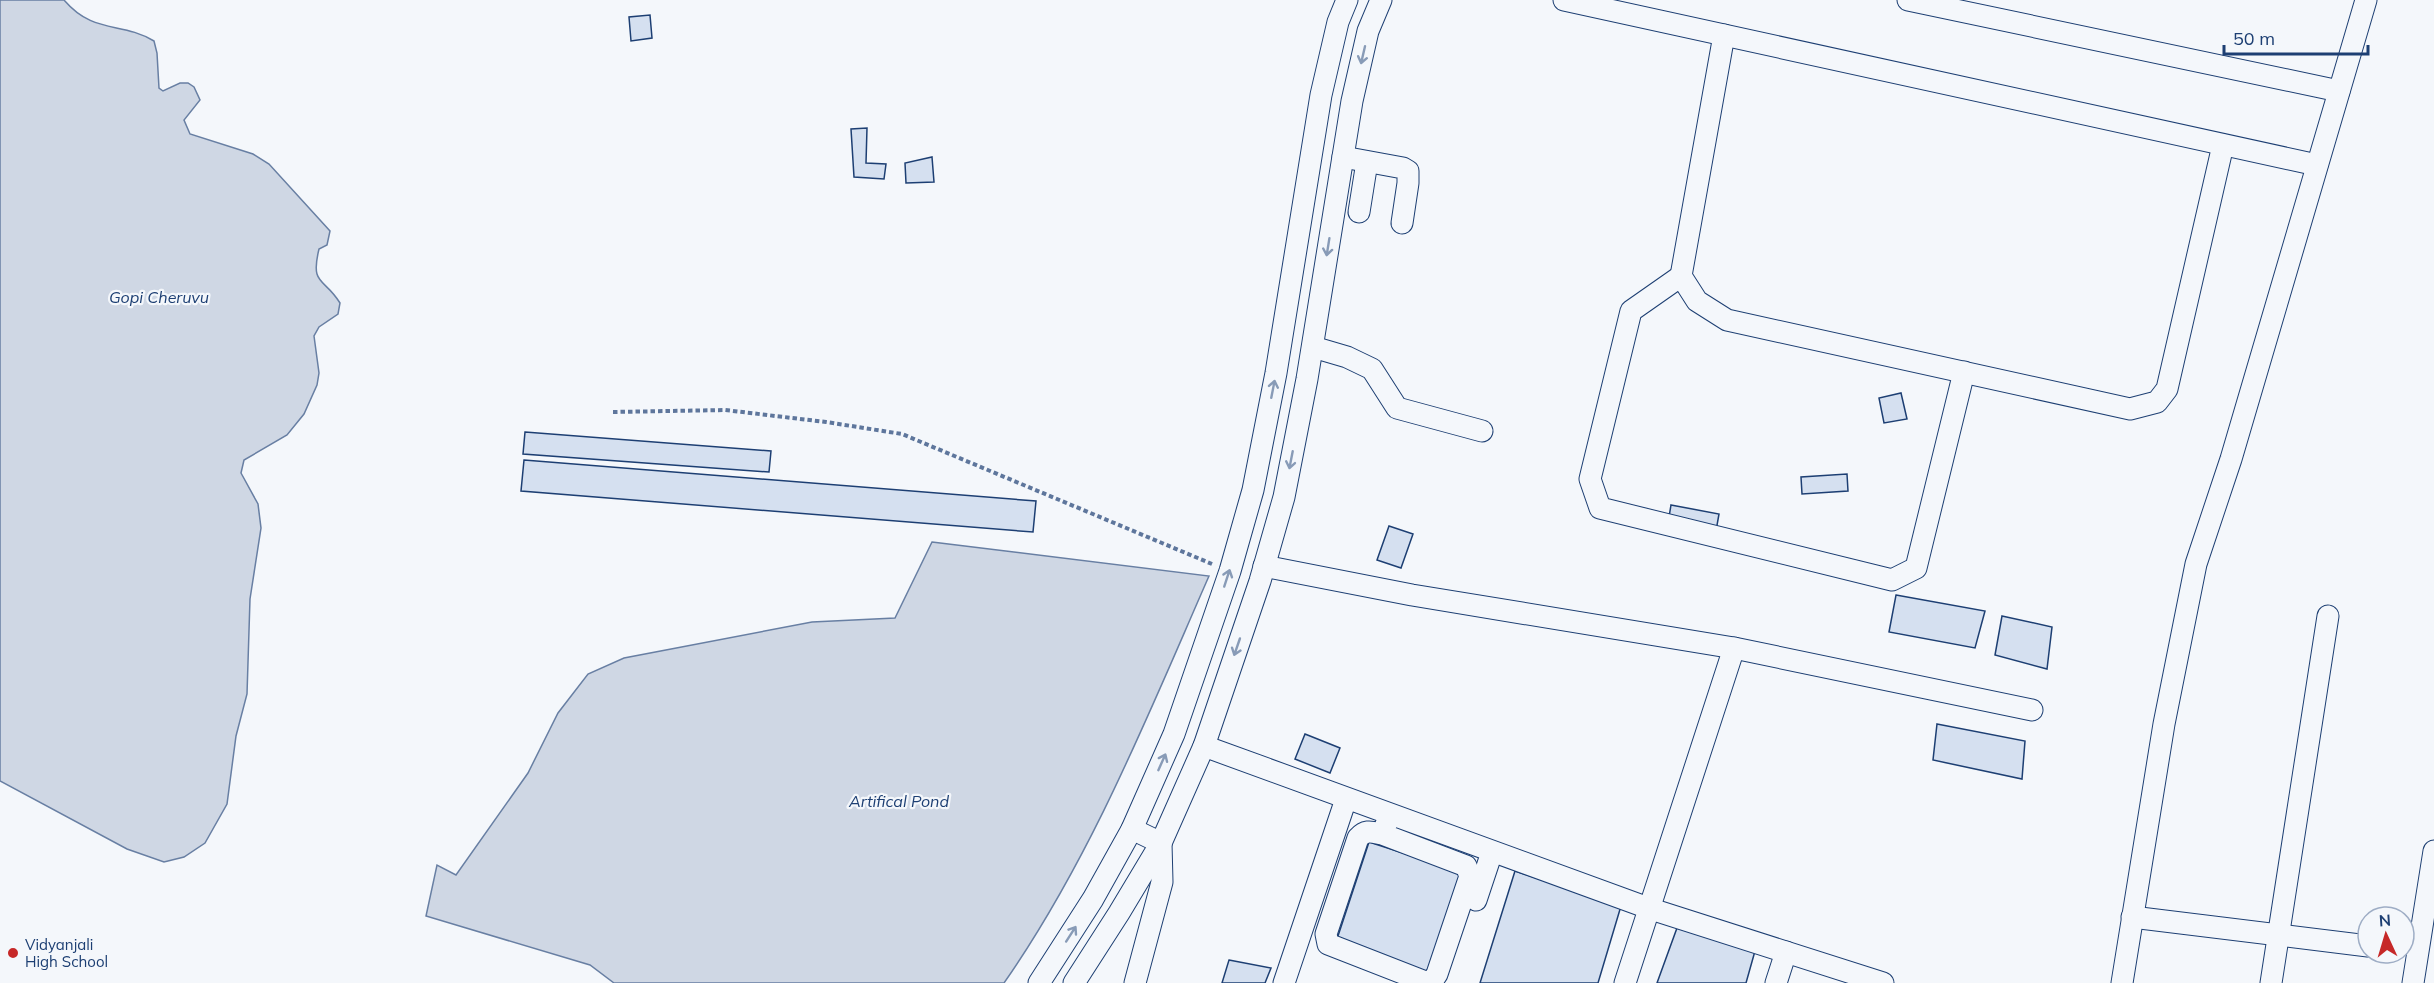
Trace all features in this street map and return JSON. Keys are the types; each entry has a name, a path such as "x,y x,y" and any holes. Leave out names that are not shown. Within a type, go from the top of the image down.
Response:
{"street":[{"path":"1039,983 1094,899 1132,829 1174,734 1230,571 1253,490 1276,373 1321,95 1338,22 1347,0"},
{"path":"1074,983 1161,843 1204,746 1264,566 1284,497 1313,347 1352,101 1368,31 1382,0"},
{"path":"1564,0 2317,165"},
{"path":"1908,0 2339,91"},
{"path":"2122,983 2164,724 2196,564 2231,459 2366,0"},
{"path":"1724,35 1681,276 1697,301 1727,320 2130,409 2157,402 2168,389 2223,145"},
{"path":"1343,157 1408,171 1402,223"},
{"path":"1359,212 1367,162"},
{"path":"1681,276 1631,311 1590,479 1600,508 1892,580 1916,568 1964,372"},
{"path":"1313,347 1347,357 1372,369 1397,408 1482,431"},
{"path":"1264,566 1412,595 1734,648 2032,710"},
{"path":"2271,983 2328,616"},
{"path":"1625,983 1651,909 1734,648"},
{"path":"1204,746 1346,799 1386,824 1443,858 1466,867 1470,876 1437,974 1434,980 1428,983 1328,944 1326,940 1358,838 1363,832 1386,824 1450,837 1651,909 1883,983"},
{"path":"1284,983 1346,799"},
{"path":"1132,829 1161,843"},
{"path":"1443,858 1450,837"},
{"path":"1135,983 1162,882 1161,843"},
{"path":"2413,983 2434,851"},
{"path":"1448,983 1492,852"},
{"path":"2132,917 2356,945"},
{"path":"1776,983 1786,952"}],"path":[{"path":"613,412 725,410 826,422 902,435 1230,571"}],"water":[{"name":"Gopi Cheruvu","path":"0,0 64,0 86,18 142,35 154,41 159,88 163,91 180,83 188,83 194,87 200,100 184,120 190,134 253,154 269,164 330,231 327,245 319,249 316,269 320,280 340,303 338,314 319,327 314,336 319,373 317,385 304,414 287,435 244,460 241,473 258,504 261,528 250,599 247,694 236,736 227,804 205,843 184,857 164,862 127,849 0,781"},
{"name":"Artifical Pond","path":"932,542 1209,576 1140,733 1091,836 1035,935 1004,983 614,983 590,965 426,916 437,865 456,875 528,773 558,713 588,674 624,658 812,622 895,618"}],"building":[{"path":"650,15 652,38 631,41 629,17"},
{"path":"867,128 866,163 886,164 884,179 854,177 851,129"},
{"path":"932,157 934,182 906,183 905,163"},
{"path":"1901,393 1907,419 1884,423 1879,398"},
{"path":"525,432 771,451 769,472 523,454"},
{"path":"524,460 1036,501 1033,532 521,491"},
{"path":"1847,474 1848,491 1802,494 1801,477"},
{"path":"1671,505 1719,514 1716,531 1668,523"},
{"path":"1389,526 1413,534 1401,568 1377,560"},
{"path":"1896,595 1985,611 1975,648 1889,632"},
{"path":"2002,616 2052,627 2047,669 1995,655"},
{"path":"1937,724 2025,741 2022,779 1933,760"},
{"path":"1305,734 1340,748 1330,773 1295,759"},
{"path":"1369,842 1465,873 1431,975 1335,945"},
{"path":"1515,871 1621,906 1598,983 1480,983"},
{"path":"1677,928 1755,951 1746,983 1657,983"},
{"path":"1229,960 1271,968 1265,983 1222,983"}],"place":[{"name":"Vidyanjali High School","path":"13,953"}]}
